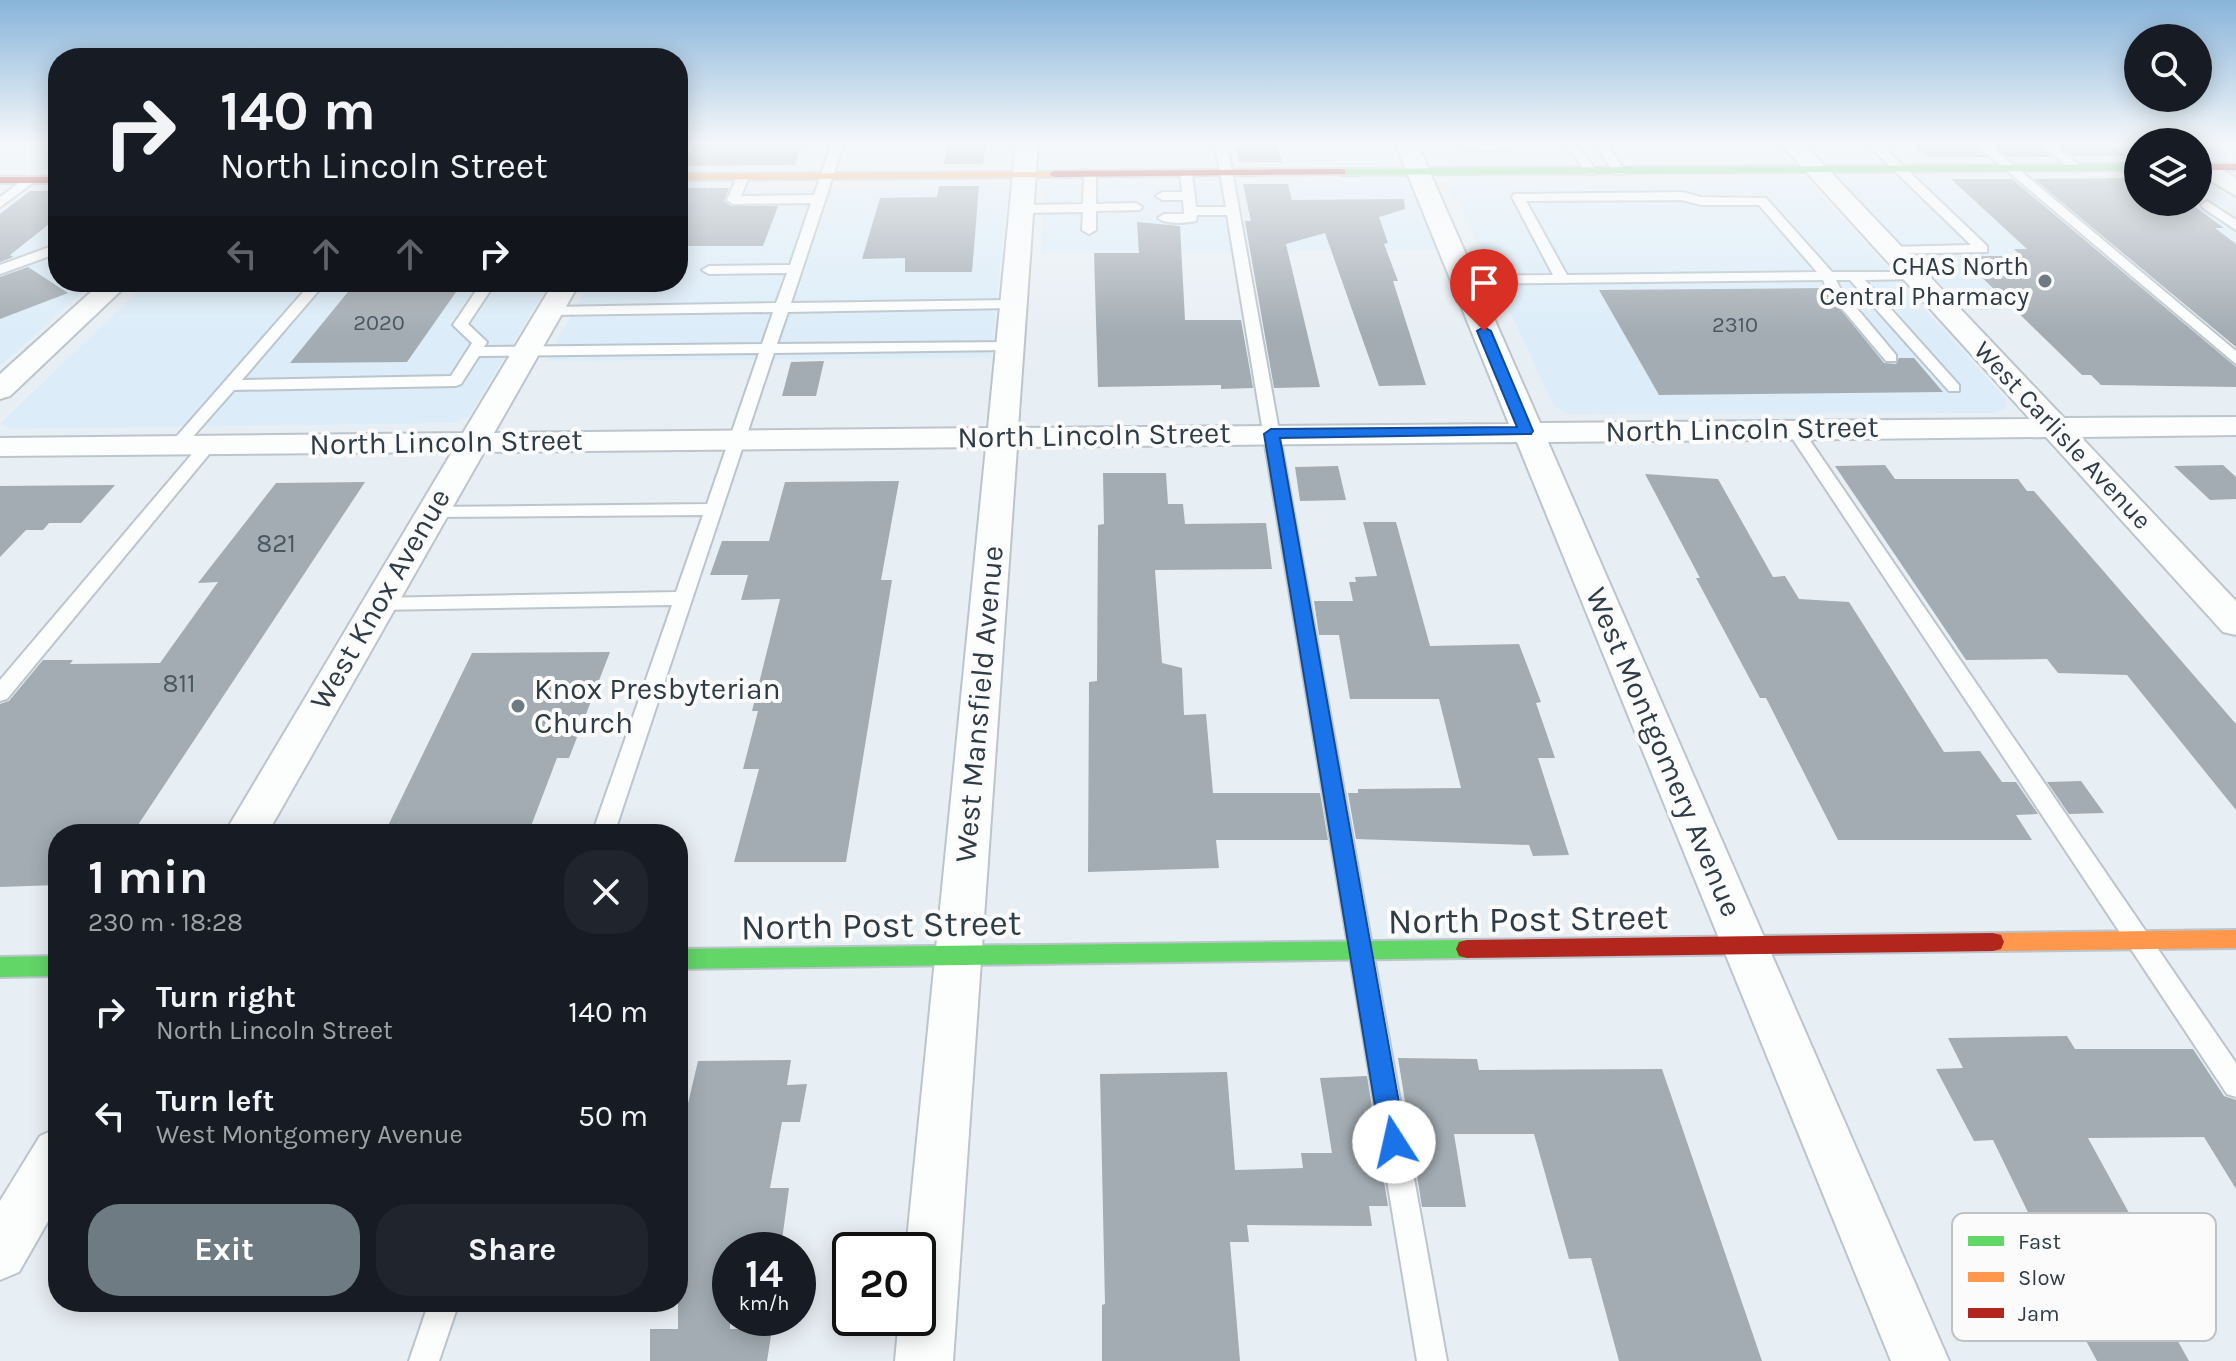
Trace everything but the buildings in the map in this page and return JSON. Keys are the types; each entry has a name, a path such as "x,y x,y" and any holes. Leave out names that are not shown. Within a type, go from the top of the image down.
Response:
{"main road":[{"name":"North Post Street","path":"688,959 1362,953 2236,939"},
{"path":"0,967 48,966"}],"street":[{"name":"West Mansfield Avenue","path":"924,1361 1021,207"},
{"name":"West Montgomery Avenue","path":"1432,207 1747,945 1920,1361"},
{"name":"West Carlisle Avenue","path":"1850,207 2236,623"},
{"path":"0,390 106,292"},
{"name":"West Knox Avenue","path":"251,824 558,296"},
{"name":"North Lincoln Street","path":"0,447 2236,426"},
{"path":"0,1253 48,1171"}],"lane":[{"path":"606,824 816,207"},
{"path":"1078,207 1089,213 1136,207 1089,213"},
{"path":"1089,207 1089,213"},
{"path":"1163,207 1170,207"},
{"path":"1201,207 1233,211"},
{"path":"1232,207 1432,1361"},
{"path":"1523,207 1562,279"},
{"path":"1767,207 1828,276 1833,289 1891,358"},
{"path":"1891,251 1982,249 1937,207"},
{"path":"2056,207 2236,359"},
{"path":"2212,209 2236,226"},
{"path":"0,270 48,252"},
{"path":"709,270 795,269"},
{"path":"1463,280 1914,275"},
{"path":"1854,276 1954,388"},
{"path":"177,445 310,292"},
{"path":"229,385 456,381 480,342 460,325 482,292"},
{"path":"558,296 782,307 1012,304"},
{"path":"474,352 1009,346"},
{"path":"1794,429 2236,1085"},
{"path":"0,694 209,444"},
{"path":"430,512 714,509"},
{"path":"377,604 683,598"},
{"path":"424,1361 441,1312"}],"shaded area":[{"path":"0,207 48,207 48,292 83,292 0,366"},
{"path":"688,207 1006,207 991,358 546,361 584,292 688,292"},
{"path":"1043,207 1422,207 1437,249 1041,253"},
{"path":"1461,207 1832,207 2005,398 2006,408 1996,413 1566,414 1554,406"},
{"path":"1866,207 2124,207 2124,216 2212,216 2212,207 2236,207 2236,244 2091,244 2168,310 1966,310"},
{"path":"137,292 544,292 469,416 456,423 11,429 1,423"}],"traffic: fast":[{"path":"688,959 1467,949"},
{"path":"0,967 48,966"}],"traffic: slow":[{"path":"1993,942 2236,939"}],"traffic: jam":[{"path":"1467,949 1993,942"}],"place":[{"name":"CHAS North Central Pharmacy","path":"2045,281"},
{"name":"Knox Presbyterian Church","path":"518,706"}],"route":[{"path":"1394,1142 1271,434 1526,431 1484,331"}]}
